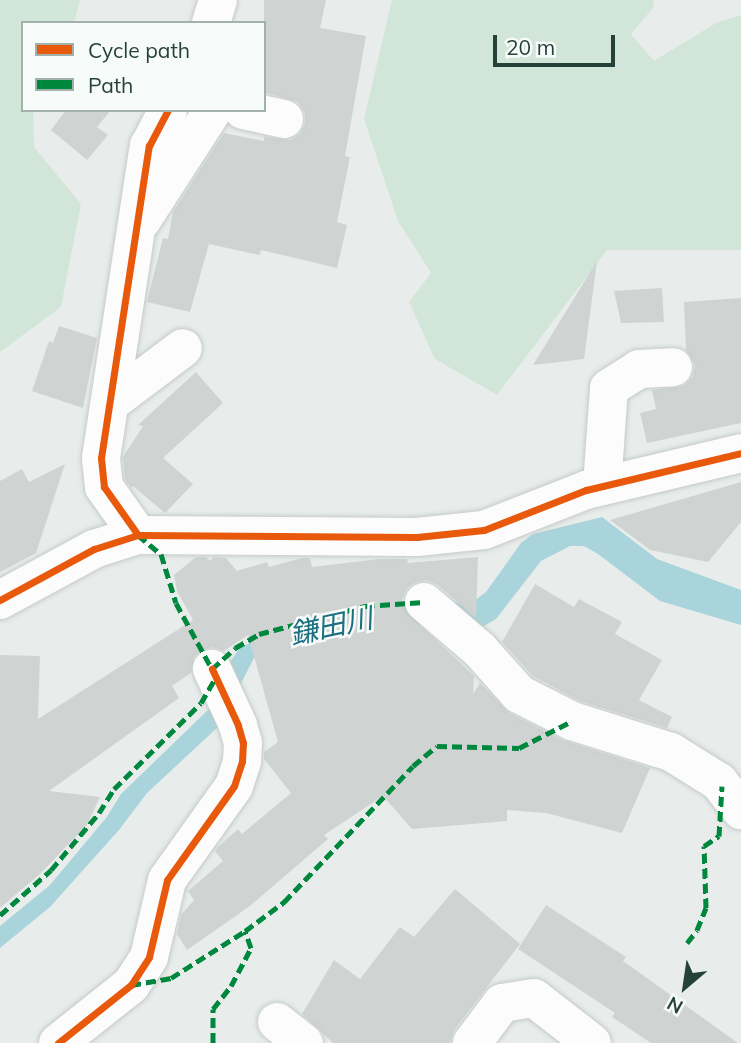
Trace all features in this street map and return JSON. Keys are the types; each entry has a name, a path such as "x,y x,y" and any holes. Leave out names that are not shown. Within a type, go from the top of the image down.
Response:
{"street":[{"path":"212,21 218,0"},
{"path":"138,535 104,487 101,458 149,146 166,112"},
{"path":"136,227 212,112"},
{"path":"252,112 284,119"},
{"path":"110,403 183,348"},
{"path":"603,486 609,388 639,369 673,367"},
{"path":"0,600 94,549 138,535 431,536 484,530 603,486 741,453"},
{"path":"433,610 480,650 519,694 572,721 671,752 719,782 741,810"},
{"path":"58,1043 131,985 149,957 167,880 234,786 242,761 243,743 220,687"},
{"path":"472,1043 502,1003 534,998 592,1043"}],"green space":[{"path":"0,0 80,0 75,21 21,21 21,112 33,112 34,147 81,204 61,307 0,352"},
{"path":"392,0 654,0 653,8 631,34 654,61 716,23 741,15 741,250 607,250 497,395 435,359 409,302 431,273 398,221 364,119"}],"water":[{"name":"鎌田川","path":"602,517 657,559 741,590 741,625 660,601 598,554 584,546 570,546 541,561 496,619 484,626 366,623 256,654 219,726 147,793 119,830 50,907 0,948 0,926 50,885 106,818 121,794 209,709 226,668 239,649 260,637 377,609 474,601 486,592 521,543 533,534"}],"building":[{"path":"264,0 326,0 320,28 366,36 345,156 350,157 337,222 347,225 337,268 261,250 260,255 209,244 190,312 147,302 163,238 168,239 173,212 224,133 264,141 264,137 290,140 300,134 305,124 305,113 298,102 266,93"},
{"path":"64,112 109,112 97,127 108,135 87,160 51,130"},
{"path":"597,261 584,359 533,365"},
{"path":"662,288 664,322 621,323 614,291"},
{"path":"741,298 741,423 647,443 640,413 656,409 652,390 684,386 693,376 695,365 686,350 684,302"},
{"path":"59,326 97,338 83,408 32,391 49,341 53,343"},
{"path":"196,372 223,403 163,458 193,484 165,513 133,486 131,488 125,479 123,457 143,426 138,425"},
{"path":"65,464 36,553 0,572 0,481 22,469 29,482"},
{"path":"741,482 741,522 708,562 650,550 610,520"},
{"path":"196,557 206,557 210,561 214,557 226,558 237,571 267,562 269,567 302,558 310,558 312,567 379,559 407,559 408,563 478,557 476,618 438,585 427,580 416,582 407,588 402,599 404,610 474,676 473,694 480,683 509,713 562,740 650,768 622,833 546,813 507,810 507,821 412,829 383,796 324,835 328,839 250,906 187,950 177,934 181,915 194,900 188,891 223,861 215,851 218,847 238,829 242,834 291,793 264,759 264,752 278,742 248,635 224,651 213,647 202,650 194,657 191,673 172,686 179,698 49,791 100,797 87,825 40,874 0,908 0,655 40,656 38,719 193,620 177,591 174,575"},
{"path":"535,584 574,607 579,599 622,622 615,634 662,660 639,700 672,717 667,728 580,701 533,676 502,642"},
{"path":"455,889 520,944 454,1030 450,1043 333,1043 302,1014 334,960 360,979 400,927 414,937"},
{"path":"546,905 626,957 623,961 738,1043 651,1043 612,1017 615,1013 518,949"}],"marked path":[{"path":"138,535 161,554 176,603 212,669 235,648 259,634 365,606 424,602"},
{"path":"0,915 51,870 99,813 114,789 201,703 215,679"},
{"path":"131,985 171,978 245,931 284,902 413,766 437,746 519,748 572,721"},
{"path":"687,943 697,930 706,908 704,846 719,836 722,786"},
{"path":"213,1043 213,1009 231,986 251,948 245,931"}],"cycle path":[{"path":"138,535 104,487 101,458 149,146 167,112"},
{"path":"0,600 94,549 138,535 417,537 484,530 586,490 741,453"},
{"path":"58,1043 131,985 149,957 167,880 234,786 242,761 243,743 238,725 212,669"}]}
